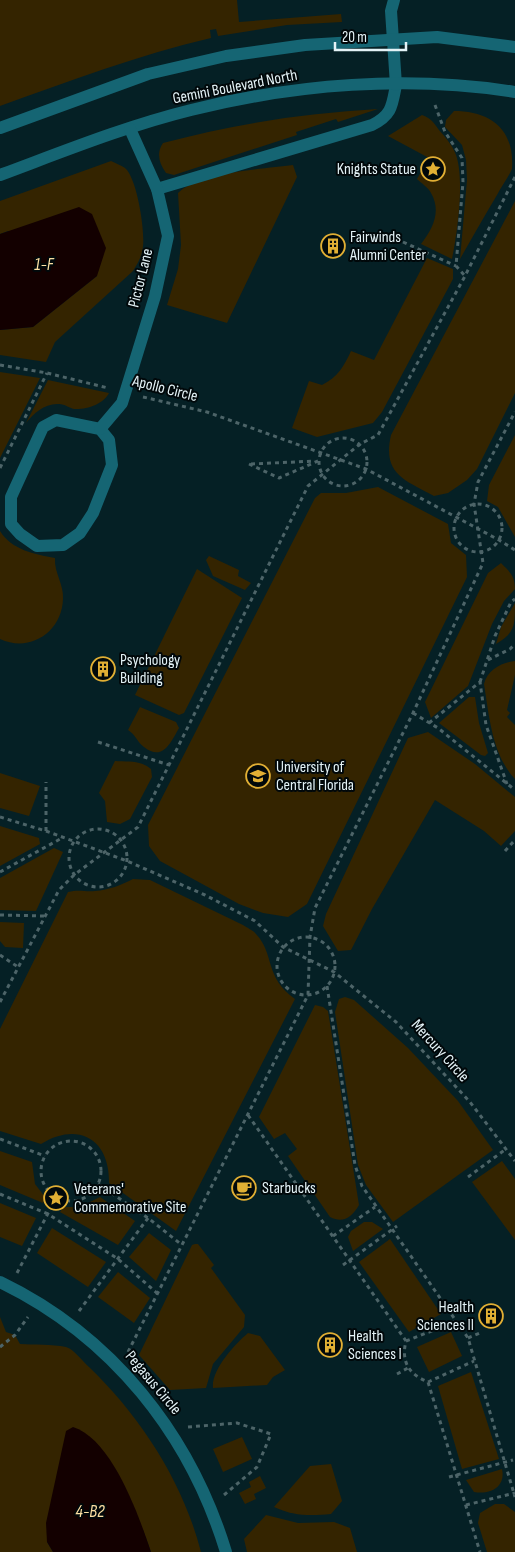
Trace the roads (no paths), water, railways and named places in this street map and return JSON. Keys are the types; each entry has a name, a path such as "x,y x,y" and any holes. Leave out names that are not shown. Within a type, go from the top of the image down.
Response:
{"street":[{"path":"157,189 372,125 385,118 392,108 396,85 391,10 394,0"},
{"name":"Gemini Boulevard North","path":"0,128 148,74 226,56 305,45 436,37 515,47"},
{"name":"Gemini Boulevard North","path":"0,175 130,128 189,110 276,92 356,85 396,85 488,88 515,92"},
{"name":"Pictor Lane","path":"100,429 122,403 155,296 168,236 157,189 130,128"},
{"path":"56,420 100,429 109,440 112,465 94,512 80,533 63,545 37,546 20,534 11,524 10,497 43,427 56,420"},
{"name":"Pegasus Circle","path":"5,1284 70,1323 120,1368 147,1397 170,1429 192,1467 210,1507 226,1552"}],"water":[{"name":"1-F","path":"79,207 92,214 106,248 97,276 33,327 0,330 0,234"},
{"name":"4-B2","path":"73,1427 87,1434 112,1462 131,1500 151,1552 53,1552 47,1542 46,1523 66,1431"}],"place":[{"name":"Knights Statue","path":"433,169"},
{"name":"Fairwinds Alumni Center","path":"333,246"},
{"name":"Psychology Building","path":"103,669"},
{"name":"University of Central Florida","path":"258,776"},
{"name":"Starbucks","path":"244,1188"},
{"name":"Veterans' Commemorative Site","path":"56,1198"},
{"name":"Health Sciences II","path":"491,1316"},
{"name":"Health Sciences I","path":"330,1345"}]}
